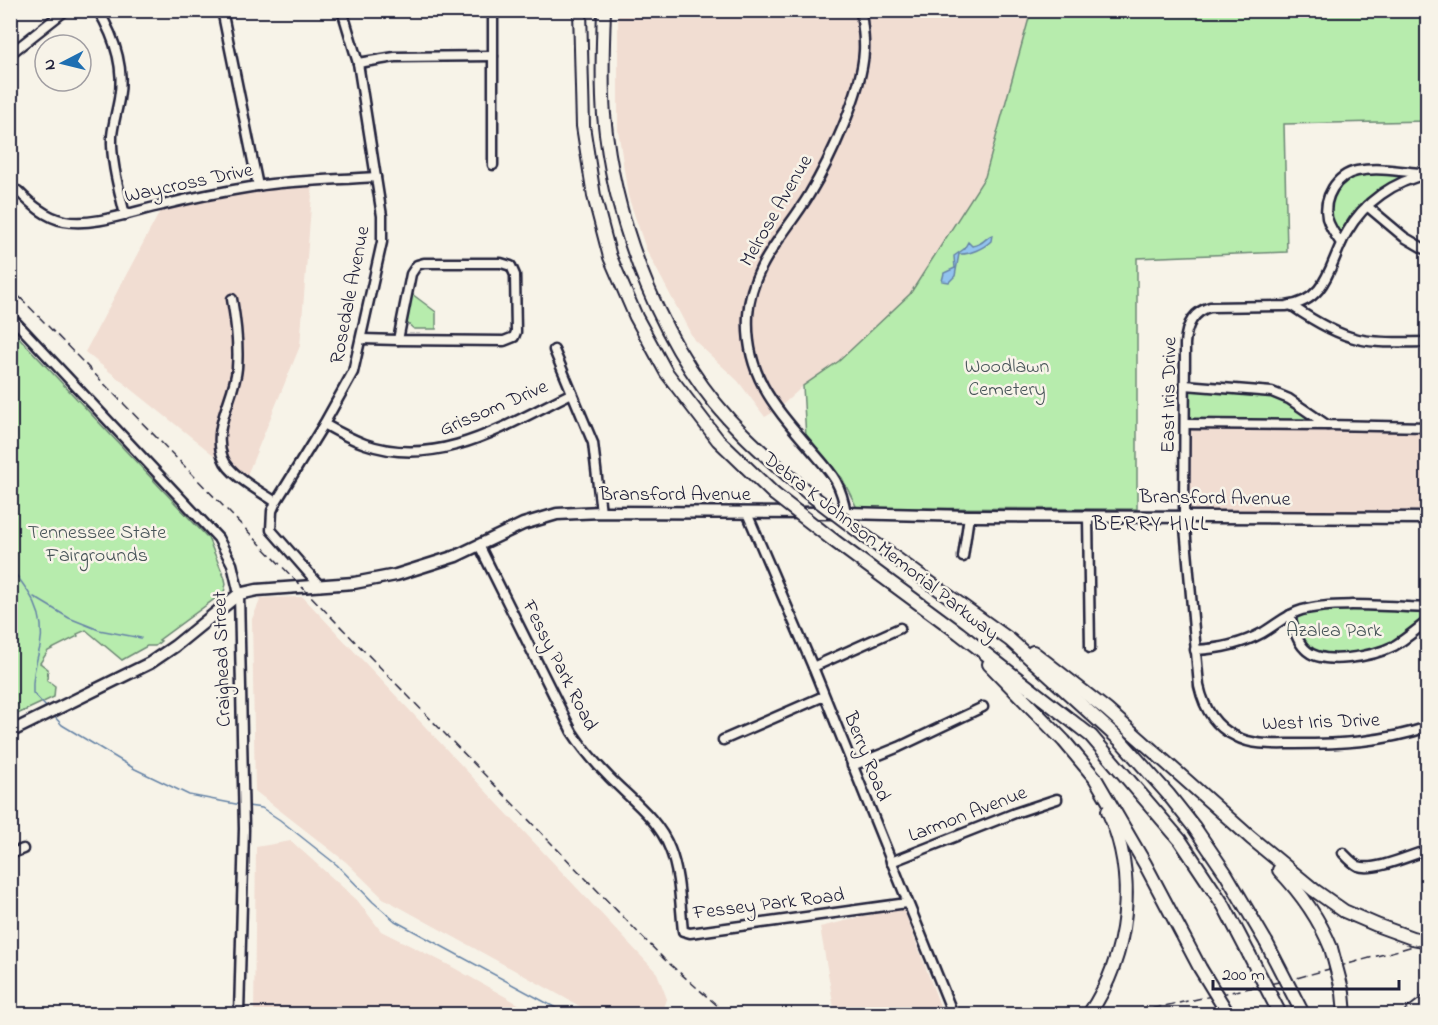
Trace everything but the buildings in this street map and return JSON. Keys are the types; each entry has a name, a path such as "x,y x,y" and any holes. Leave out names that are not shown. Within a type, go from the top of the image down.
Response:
{"highway":[{"name":"Debra K Johnson Memorial Parkway","path":"580,10 583,126 594,196 610,257 636,317 666,372 718,440 774,494 1091,736 1180,840 1224,906 1280,1014"},
{"name":"Debra K Johnson Memorial Parkway","path":"604,10 603,89 611,168 622,214 643,277 656,307 686,362 712,398 742,433 807,492 1010,640 1112,732 1163,788 1214,854 1266,942 1303,1014"},
{"path":"959,633 1064,741 1083,765 1112,822 1120,849 1125,880 1125,915 1120,943 1111,972 1089,1014"},
{"path":"1010,640 1029,649 1082,689 1251,838 1325,898 1344,910 1379,926 1412,938 1428,941"},
{"path":"1083,765 1089,770 1116,812 1200,968 1228,1014"},
{"path":"1251,838 1309,905 1331,948 1344,993 1345,1014"},
{"path":"1411,1014 1428,1001"}],"main road":[{"name":"Bransford Avenue","path":"10,732 150,663 175,646 239,594 257,590 354,583 396,575 456,556 539,518 568,513 1428,518"}],"street":[{"path":"10,54 66,10"},
{"path":"99,10 110,30 119,55 120,96 112,136 116,178 125,215"},
{"path":"222,10 258,186"},
{"name":"Rosedale Avenue","path":"320,586 271,530 276,502 351,378 362,339 383,233 358,63 342,10"},
{"path":"494,10 494,165"},
{"name":"Melrose Avenue","path":"846,513 837,482 766,393 752,356 748,315 750,296 760,267 778,237 808,196 836,140 856,90 864,52 861,10"},
{"path":"358,63 395,57 493,56"},
{"path":"1341,243 1330,227 1326,210 1329,195 1340,179 1353,172 1367,170 1427,174"},
{"path":"1292,306 1311,296 1321,287 1354,220 1367,206 1397,184 1427,174"},
{"name":"Waycross Drive","path":"18,191 33,206 63,221 78,222 125,215 164,204 258,186 376,177"},
{"path":"1367,206 1404,237 1428,251"},
{"path":"362,339 398,340 504,341 512,338 516,332 516,278 513,268 501,263 424,263 417,265 411,274 398,340"},
{"path":"232,298 238,336 237,370 219,439 223,459 234,473 276,502"},
{"name":"East Iris Drive","path":"1184,516 1186,333 1192,318 1216,306 1292,306"},
{"path":"1292,306 1338,333 1356,339 1428,342"},
{"name":"Craighead Street","path":"10,316 218,538 231,564 239,594 244,824 240,1014"},
{"path":"554,350 593,443 602,512"},
{"path":"1185,385 1272,392 1289,399 1327,425"},
{"name":"Grissom Drive","path":"324,424 351,439 374,447 395,451 424,452 466,443 572,393"},
{"path":"1185,424 1428,427"},
{"name":"Berry Road","path":"747,513 813,666 953,1014"},
{"path":"963,557 969,516"},
{"name":"West Iris Drive","path":"1184,516 1199,688 1208,711 1220,726 1240,738 1267,744 1380,740 1428,728"},
{"path":"1088,517 1090,648"},
{"name":"Fessy Park Road","path":"479,545 572,732 583,749 656,824 670,848"},
{"path":"1195,650 1242,643 1290,615 1309,608 1334,606 1428,608"},
{"path":"1290,615 1303,647 1313,655 1330,658 1379,652 1400,642 1428,621"},
{"path":"813,666 900,628"},
{"path":"723,740 824,696"},
{"path":"852,766 915,740 983,707"},
{"name":"Larmon Avenue","path":"891,862 1015,813 1057,799"},
{"name":"Fessey Park Road","path":"670,848 678,882 683,931 690,933 907,903"},
{"path":"10,854 23,849"},
{"path":"1343,853 1356,865 1370,867 1428,850"}],"shaded area":[{"path":"618,11 1031,11 985,176 910,294 839,361 765,417 738,381 694,340 646,249 628,196 618,129"},
{"path":"313,182 300,346 245,480 85,352 164,204"},
{"path":"1185,424 1427,427 1427,518 1184,516"},
{"path":"303,597 657,973 667,999 662,1014 594,1014 383,898 346,862 255,791 252,619 261,598"},
{"path":"291,841 357,900 381,931 447,964 536,1014 254,1014 256,847"},
{"path":"903,907 943,1014 835,1014 820,927"}],"green space":[{"name":"Woodlawn Cemetery","path":"1031,11 1427,11 1427,121 1284,124 1287,252 1137,258 1137,509 857,508 842,478 806,438 803,386 839,361 910,294 985,177"},
{"path":"1378,173 1401,175 1401,178 1381,189 1339,235 1332,222 1330,206 1339,184 1349,177"},
{"path":"412,294 436,312 436,329 414,329 406,322"},
{"name":"Tennessee State Fairgrounds","path":"10,328 208,538 226,584 224,592 159,640 161,641 155,646 147,646 122,660 86,630 48,651 40,663 48,669 47,680 55,686 54,697 11,717"},
{"path":"1185,385 1272,392 1327,425 1185,424"},
{"name":"Azalea Park","path":"1309,608 1427,608 1427,621 1392,646 1339,658 1305,649 1290,615"}],"water":[{"path":"992,235 991,241 980,248 959,254 955,276 949,282 942,281 944,273 955,268 954,256 964,249 968,242 972,246 976,245"}],"waterway":[{"path":"10,567 30,594 39,614 42,635 33,693 48,709"},
{"path":"34,597 69,618 99,630 141,638"},
{"path":"53,715 62,725 135,769 189,795 241,805"},
{"path":"248,806 262,808 280,820 337,865 395,921 567,1014"}],"railway":[{"path":"10,287 664,959 727,1014"},
{"path":"1126,1014 1293,979 1428,942"}],"district":[{"name":"BERRY HILL","path":"1151,525"}]}
